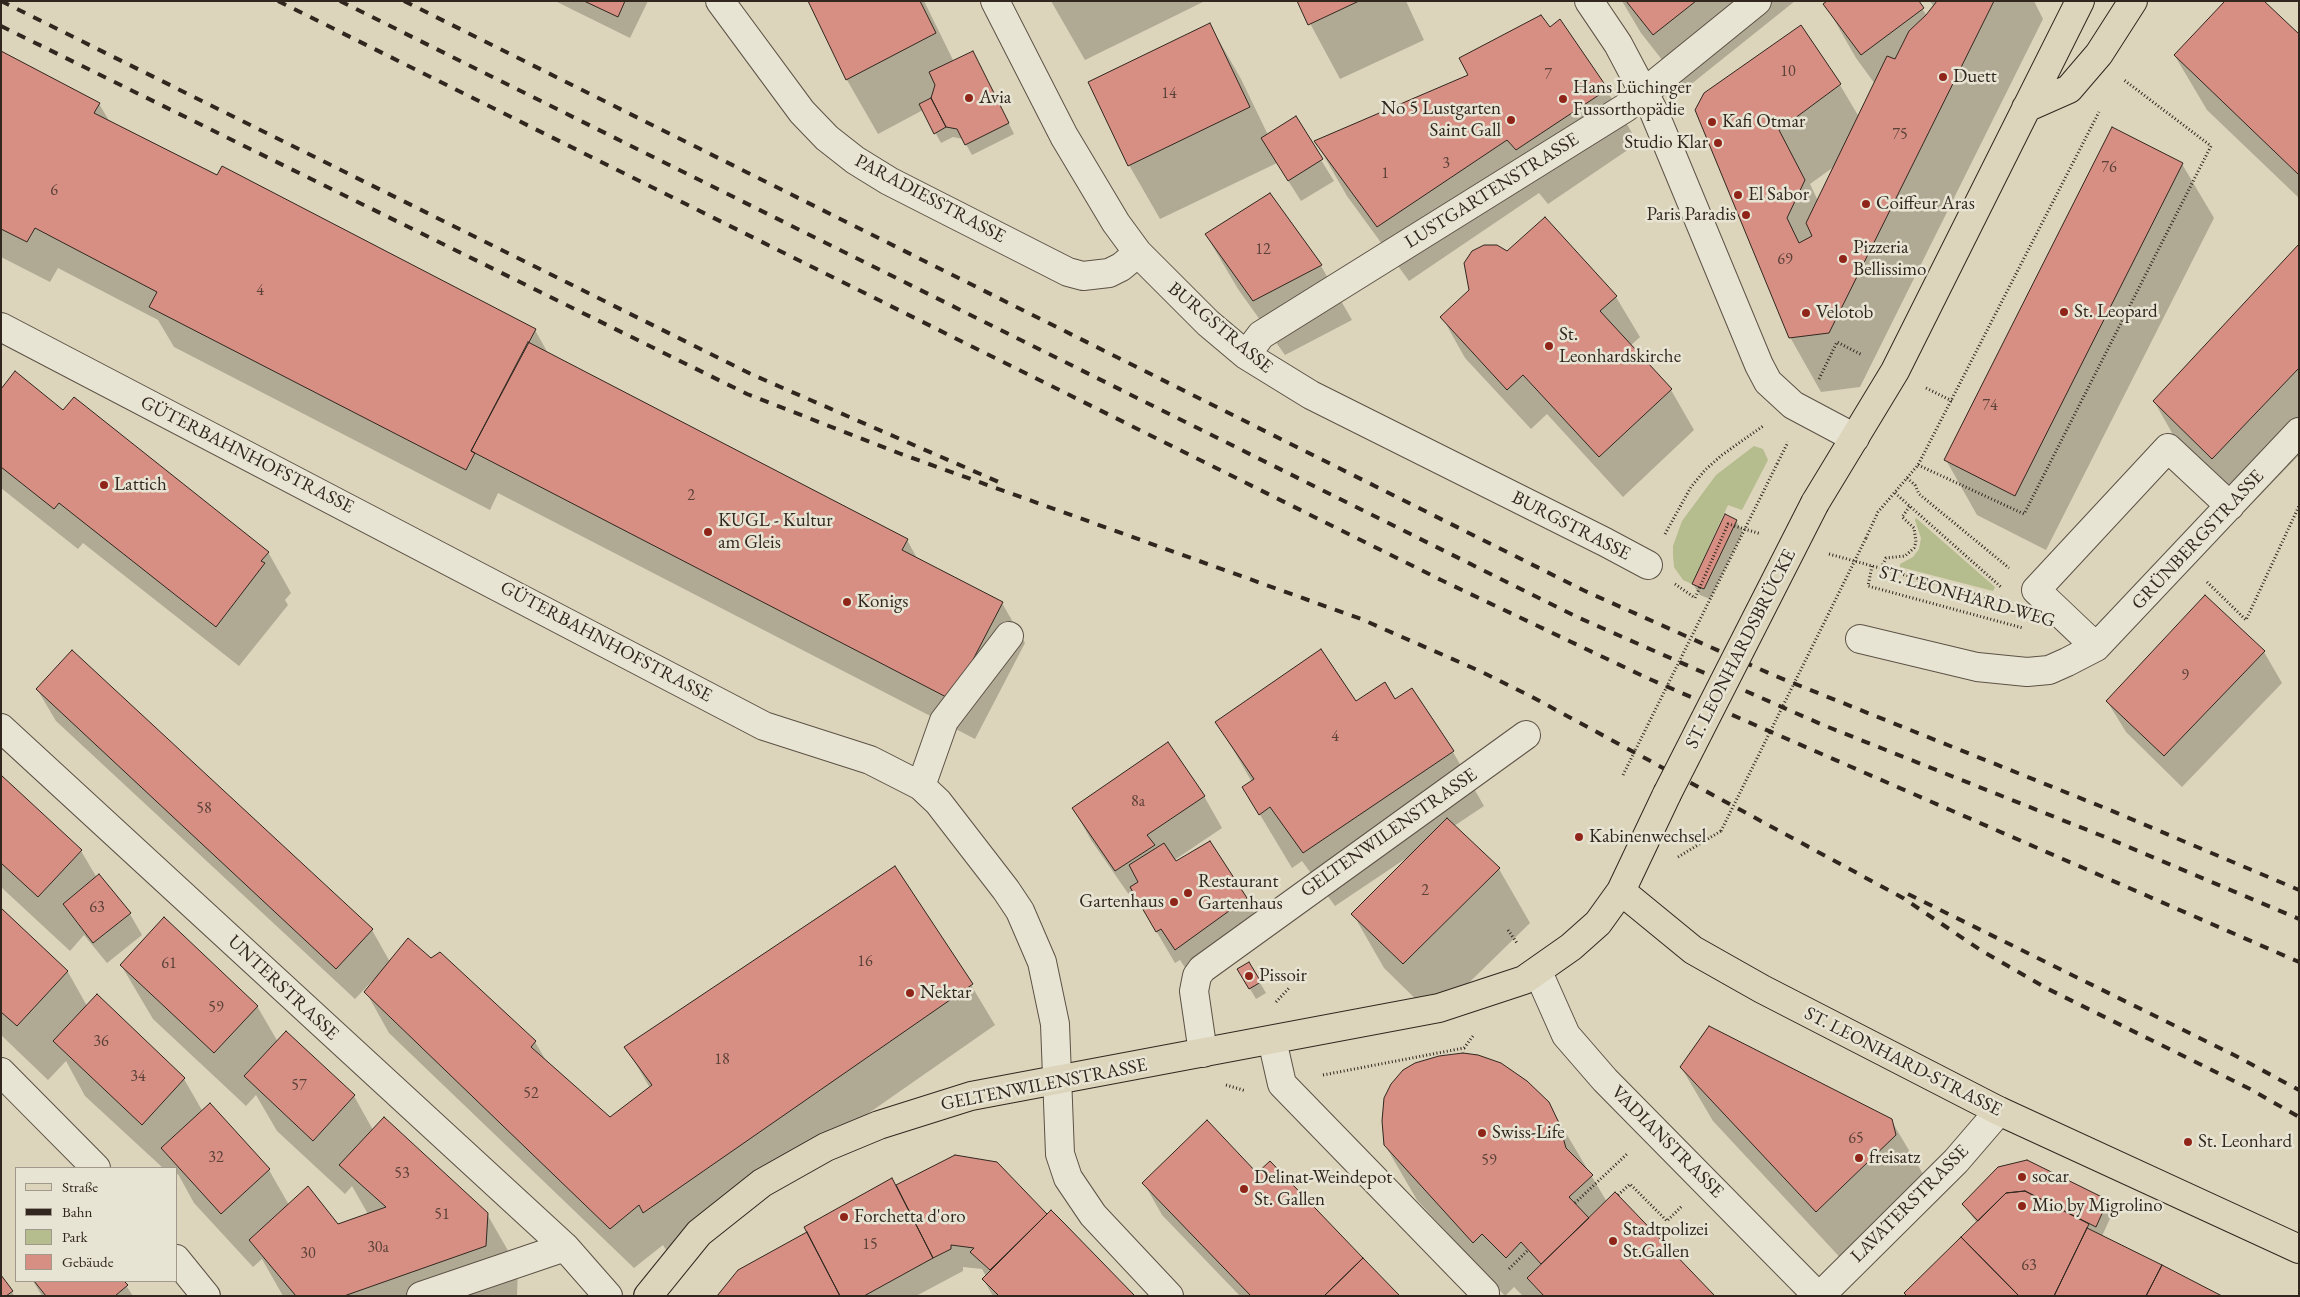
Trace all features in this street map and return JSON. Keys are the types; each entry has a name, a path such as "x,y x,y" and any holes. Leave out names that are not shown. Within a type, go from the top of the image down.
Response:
{"main road":[{"path":"1855,438 1895,371 2080,1"},
{"path":"2026,108 2069,89 2099,54 2133,1"},
{"name":"ST. LEONHARDSBRÜCKE","path":"1621,891 1667,794 1815,503 1855,438"},
{"name":"GELTENWILENSTRASSE","path":"648,1296 699,1233 721,1214 762,1183 826,1147 938,1105 1056,1080 1439,1008 1510,986 1538,972 1598,923 1621,891"},
{"name":"ST. LEONHARD-STRASSE","path":"1621,891 1693,950 1762,989 1999,1111 2299,1249"}],"street":[{"name":"PARADIESSTRASSE","path":"720,1 802,112 827,138 855,160 889,181 1068,272 1083,276 1109,273 1121,267 1138,253"},
{"name":"BURGSTRASSE","path":"995,1 1087,177 1138,253 1181,298 1246,355 1311,395 1648,565"},
{"path":"1589,1 1618,44 1645,92 1759,365 1768,382 1787,400 1855,438"},
{"name":"LUSTGARTENSTRASSE","path":"1246,355 1261,335 1625,108 1757,1"},
{"name":"GÜTERBAHNHOFSTRASSE","path":"1,327 764,726 870,760 929,794 956,824 1020,911 1042,962 1055,1024 1060,1154 1068,1178 1093,1215 1169,1296"},
{"name":"GRÜNBERGSTRASSE","path":"2096,647 2299,432"},
{"path":"1860,639 1977,668 2027,672 2049,670 2096,647 2036,590 2168,448 2230,506"},
{"path":"929,794 944,721 1009,636"},
{"name":"UNTERSTRASSE","path":"1,728 565,1247 608,1296"},
{"name":"GELTENWILENSTRASSE","path":"1203,1053 1194,991 1197,976 1202,968 1526,735"},
{"name":"VADIANSTRASSE","path":"1538,972 1566,1035 1605,1080 1819,1296"},
{"path":"1272,1040 1282,1084 1484,1293"},
{"path":"1,1072 95,1167"},
{"name":"LAVATERSTRASSE","path":"1819,1296 1956,1160 1999,1111"},
{"path":"420,1296 565,1247"},
{"path":"178,1261 206,1296"}],"path":[{"path":"1918,465 2024,514 2211,146 2117,75"},
{"path":"1721,831 1878,512 1918,465 2099,110"},
{"path":"1728,524 1695,598 1648,565 1691,487 1722,455 1763,426 1787,400"},
{"path":"1623,775 1777,464"},
{"path":"1908,478 1916,485 1919,494 1979,544"},
{"name":"ST. LEONHARD-WEG","path":"1895,493 2002,587 2005,593 2001,599 1996,600 1872,566 1868,586 2030,630"},
{"path":"1881,568 1886,558 1905,556 1914,548 1916,535 1914,528 1902,517 1910,506"},
{"path":"2181,558 2246,620 2299,506"},
{"path":"1247,1091 1464,1048"},
{"path":"1575,1204 1654,1128"},
{"path":"1618,1195 1630,1184 1667,1221 1687,1200"}],"green space":[{"path":"1754,446 1763,449 1768,460 1742,510 1728,505 1692,584 1683,580 1674,567 1673,555 1673,546 1682,521 1716,475"},
{"path":"1916,518 1995,587 1993,591 1900,567 1900,564 1913,557 1919,549 1921,538"}],"building":[{"path":"584,1 625,1 618,17"},
{"path":"808,1 920,1 936,33 846,80"},
{"path":"1297,1 1359,1 1308,25"},
{"path":"1626,1 1696,1 1653,35"},
{"path":"1827,1 1919,1 1924,8 1861,55 1823,4"},
{"path":"1937,1 1994,1 1829,333 1789,338 1695,110 1704,93 1801,25 1841,84 1779,130 1805,180 1787,218 1799,243 1812,236 1806,223 1887,56 1895,59 1909,31 1926,15"},
{"path":"2225,1 2264,1 2299,34 2299,175 2174,55"},
{"path":"1541,15 1550,27 1560,19 1608,89 1516,150 1507,140 1377,227 1314,141 1468,75 1459,58"},
{"path":"1210,23 1250,107 1128,166 1088,82"},
{"path":"1,51 100,103 94,113 217,175 222,166 536,329 471,451 475,453 466,470 149,307 157,292 35,228 27,242 1,229"},
{"path":"973,51 1009,123 965,145 957,129 946,127 931,98 935,85 929,72"},
{"path":"931,98 946,127 934,134 919,104"},
{"path":"1296,116 1323,159 1288,181 1261,138"},
{"name":"St. Leopard","path":"2112,127 2183,163 2015,496 1944,460"},
{"path":"1270,193 1322,265 1253,301 1205,234"},
{"name":"St. Leonhardskirche","path":"1545,217 1617,296 1600,311 1672,389 1599,457 1523,375 1507,390 1440,317 1469,290 1464,263 1472,251 1484,245 1497,245 1507,251"},
{"name":"St. Leopard","path":"2299,244 2299,368 2212,459 2153,401"},
{"path":"528,342 908,539 902,550 1003,602 952,700 471,451"},
{"name":"Lattich","path":"15,371 63,410 74,397 269,552 261,561 265,563 216,627 59,503 54,509 1,467 1,389"},
{"path":"1725,514 1737,520 1704,589 1692,584"},
{"path":"2205,595 2265,651 2164,756 2106,701"},
{"path":"1321,649 1356,701 1385,682 1395,699 1412,688 1454,751 1303,853 1270,807 1259,815 1242,787 1254,779 1215,722"},
{"path":"72,650 373,929 336,969 36,689"},
{"path":"1168,742 1205,796 1147,835 1155,845 1115,871 1072,808"},
{"path":"1,775 82,850 38,897 1,863"},
{"path":"1447,818 1500,868 1403,964 1351,914"},
{"name":"Restaurant Gartenhaus","path":"1210,841 1247,898 1175,950 1161,929 1156,932 1130,887 1138,882 1129,865 1164,843 1176,861"},
{"path":"895,866 973,984 643,1213 639,1205 610,1229 364,992 408,938 431,958 440,952 536,1041 531,1047 610,1117 652,1085 624,1047"},
{"path":"99,874 131,913 93,943 63,904"},
{"path":"1,908 68,971 17,1026 1,1012"},
{"path":"164,917 258,1006 214,1053 120,965"},
{"name":"Pissoir","path":"1249,962 1261,982 1249,989 1237,969"},
{"path":"97,994 185,1078 142,1125 53,1041"},
{"path":"1709,1026 1892,1119 1896,1135 1816,1212 1680,1067"},
{"path":"286,1031 355,1095 313,1141 244,1076"},
{"path":"1463,1053 1478,1055 1501,1063 1527,1081 1549,1102 1559,1123 1566,1148 1593,1175 1569,1197 1589,1218 1541,1264 1521,1242 1506,1258 1482,1234 1473,1243 1384,1145 1382,1121 1384,1098 1391,1084 1403,1070 1415,1063 1439,1056"},
{"path":"210,1103 270,1169 221,1214 161,1148"},
{"path":"384,1117 488,1213 486,1246 344,1296 296,1296 249,1240 308,1186 338,1224 386,1207 339,1165"},
{"path":"1207,1120 1257,1173 1270,1161 1363,1258 1324,1296 1251,1296 1142,1183"},
{"path":"955,1155 997,1162 1047,1214 990,1270 970,1252 974,1248 951,1245 951,1249 933,1258 896,1185"},
{"path":"2027,1160 2108,1200 2096,1227 2025,1191 2006,1193 1978,1221 1962,1204 1998,1167"},
{"path":"892,1178 933,1258 864,1296 840,1296 804,1227"},
{"path":"2025,1191 2089,1224 2054,1296 2019,1296 1961,1237 2006,1193"},
{"name":"Stadtpolizei St.Gallen","path":"1615,1192 1715,1296 1544,1296 1527,1278"},
{"path":"1051,1210 1135,1296 999,1296 982,1279"},
{"path":"2087,1228 2162,1265 2146,1296 2054,1296"},
{"path":"807,1232 840,1296 717,1296 738,1270"},
{"path":"1961,1237 2019,1296 1907,1296 1904,1293"},
{"path":"1363,1258 1400,1296 1324,1296"},
{"path":"2162,1265 2222,1296 2146,1296"},
{"path":"1,1275 13,1291 6,1296 1,1296"},
{"path":"35,1282 125,1282 128,1285 115,1296 46,1296"}],"railway":[{"path":"1,1 753,375 1001,483"},
{"path":"278,1 1441,580 1645,677 2299,962"},
{"path":"340,1 1577,617 1823,725 2100,835 2299,919"},
{"path":"404,1 1585,591 1773,675 2105,808 2299,890"},
{"path":"1,26 747,394 901,454 1361,619 1482,672 1534,698 1903,898 1982,951 2046,988 2250,1089 2299,1117"},
{"path":"1908,894 2234,1055 2299,1090"}],"place":[{"name":"Duett","path":"1943,77"},
{"name":"Avia","path":"969,98"},
{"name":"Hans Lüchinger Fussorthopädie","path":"1563,99"},
{"name":"No 5 Lustgarten Saint Gall","path":"1511,120"},
{"name":"Kafi Otmar","path":"1712,122"},
{"name":"Studio Klar","path":"1718,143"},
{"name":"El Sabor","path":"1738,195"},
{"name":"Coiffeur Aras","path":"1866,204"},
{"name":"Paris Paradis","path":"1746,215"},
{"name":"Pizzeria Bellissimo","path":"1843,259"},
{"name":"St. Leopard","path":"2064,312"},
{"name":"Velotob","path":"1806,313"},
{"name":"St. Leonhardskirche","path":"1549,346"},
{"name":"Lattich","path":"104,485"},
{"name":"KUGL - Kultur am Gleis","path":"708,532"},
{"name":"Konigs","path":"847,602"},
{"name":"Kabinenwechsel","path":"1579,837"},
{"name":"Restaurant Gartenhaus","path":"1188,893"},
{"name":"Gartenhaus","path":"1174,902"},
{"name":"Pissoir","path":"1249,976"},
{"name":"Nektar","path":"910,993"},
{"name":"Swiss-Life","path":"1482,1133"},
{"name":"St. Leonhard","path":"2188,1142"},
{"name":"freisatz","path":"1859,1158"},
{"name":"socar","path":"2022,1177"},
{"name":"Delinat-Weindepot St. Gallen","path":"1244,1189"},
{"name":"Mio by Migrolino","path":"2022,1206"},
{"name":"Forchetta d'oro","path":"844,1217"},
{"name":"Stadtpolizei St.Gallen","path":"1613,1241"}]}
